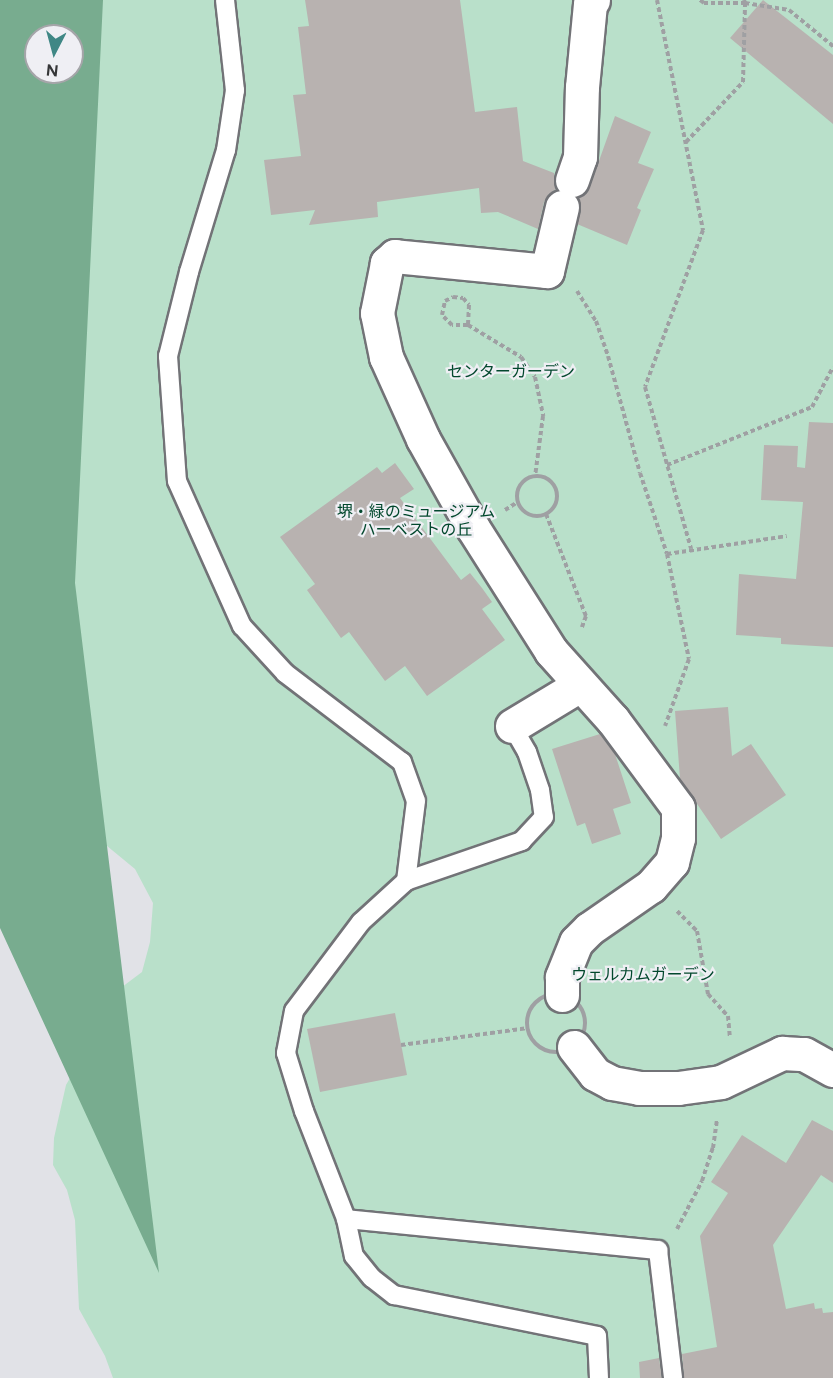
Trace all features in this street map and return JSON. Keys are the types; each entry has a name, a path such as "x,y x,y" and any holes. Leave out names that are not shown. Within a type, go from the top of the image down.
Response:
{"street":[{"path":"562,995 562,977 576,942 589,929 651,886 672,862 678,838 678,808 613,720 580,686 551,651 473,528 423,440 386,357 377,313 387,263 395,256 547,271 567,193 580,157 582,87 590,4 593,0"},
{"path":"512,726 580,686"},
{"path":"574,1047 595,1074 612,1083 639,1088 678,1088 728,1079 782,1053 804,1054 833,1070"}],"lane":[{"path":"225,0 235,90 226,150 189,272 168,356 177,481 242,626 285,673 402,762 416,801 406,881"},
{"path":"512,726 527,752 540,790 544,818 522,841 406,881 362,922 294,1011 286,1053 304,1111 346,1219 354,1256 372,1278 394,1295 597,1335 599,1378"},
{"path":"346,1219 658,1250 673,1378"}],"path":[{"path":"657,0 703,230 645,387 691,549"},
{"path":"700,0 704,3 745,2 789,10 833,46"},
{"path":"686,143 743,82 745,2"},
{"path":"547,271 556,274 577,291 596,321 667,554 689,659 650,770"},
{"path":"468,325 471,309 467,300 453,297 445,301 442,315 448,323 468,325 521,357 535,377 543,416 535,477"},
{"path":"667,465 812,407 833,367"},
{"path":"535,477 548,480 555,491 555,504 546,514 528,514 517,499 519,486 529,478 535,477"},
{"path":"546,514 586,616 580,631 551,651"},
{"path":"667,554 787,536"},
{"path":"651,886 697,931 708,994 728,1016 728,1079 713,1148 702,1181 677,1229 658,1250"},
{"path":"401,1045 528,1029"}],"green space":[{"name":"堺・緑のミュージアム ハーベストの丘","path":"0,0 833,0 833,1378 113,1378 105,1356 79,1309 75,1220 67,1190 53,1165 54,1138 66,1085 122,987 142,972 150,942 153,903 135,869 101,841 0,671 71,84 84,84 84,24 24,24"},
{"path":"0,0 103,0 75,583 159,1273 0,928"}],"building":[{"path":"305,0 460,0 475,112 517,107 523,161 554,173 556,189 548,195 544,202 538,229 498,212 481,213 479,188 377,202 378,217 309,225 315,210 271,215 264,160 301,156 293,95 306,94 298,27 309,26"},
{"path":"763,0 833,55 833,124 730,38"},
{"path":"615,116 651,132 638,163 654,169 637,208 641,210 627,245 577,224 580,211 578,198 590,186"},
{"path":"809,422 833,423 833,647 781,644 781,638 736,635 739,574 796,579 803,502 761,500 764,445 798,446 797,467 805,468"},
{"path":"395,463 414,489 400,498 461,580 470,573 482,588 492,602 482,609 505,640 427,696 405,666 385,681 349,632 341,638 307,590 315,584 280,537 377,467 382,473"},
{"path":"728,707 732,756 751,744 786,795 721,839 680,779 675,711"},
{"path":"600,734 615,754 631,803 613,809 621,834 592,844 585,823 577,826 552,749"},
{"path":"395,1013 407,1075 320,1092 307,1029"},
{"path":"812,1120 833,1131 833,1183 821,1175 773,1245 786,1309 814,1303 815,1309 822,1308 823,1313 833,1312 833,1378 684,1378 682,1354 717,1347 700,1236 728,1193 711,1182 742,1135 786,1163"},
{"path":"659,1358 662,1378 640,1378 639,1362"}],"park label":[{"name":"センターガーデン","path":"511,372"},
{"name":"ウェルカムガーデン","path":"643,975"}]}
